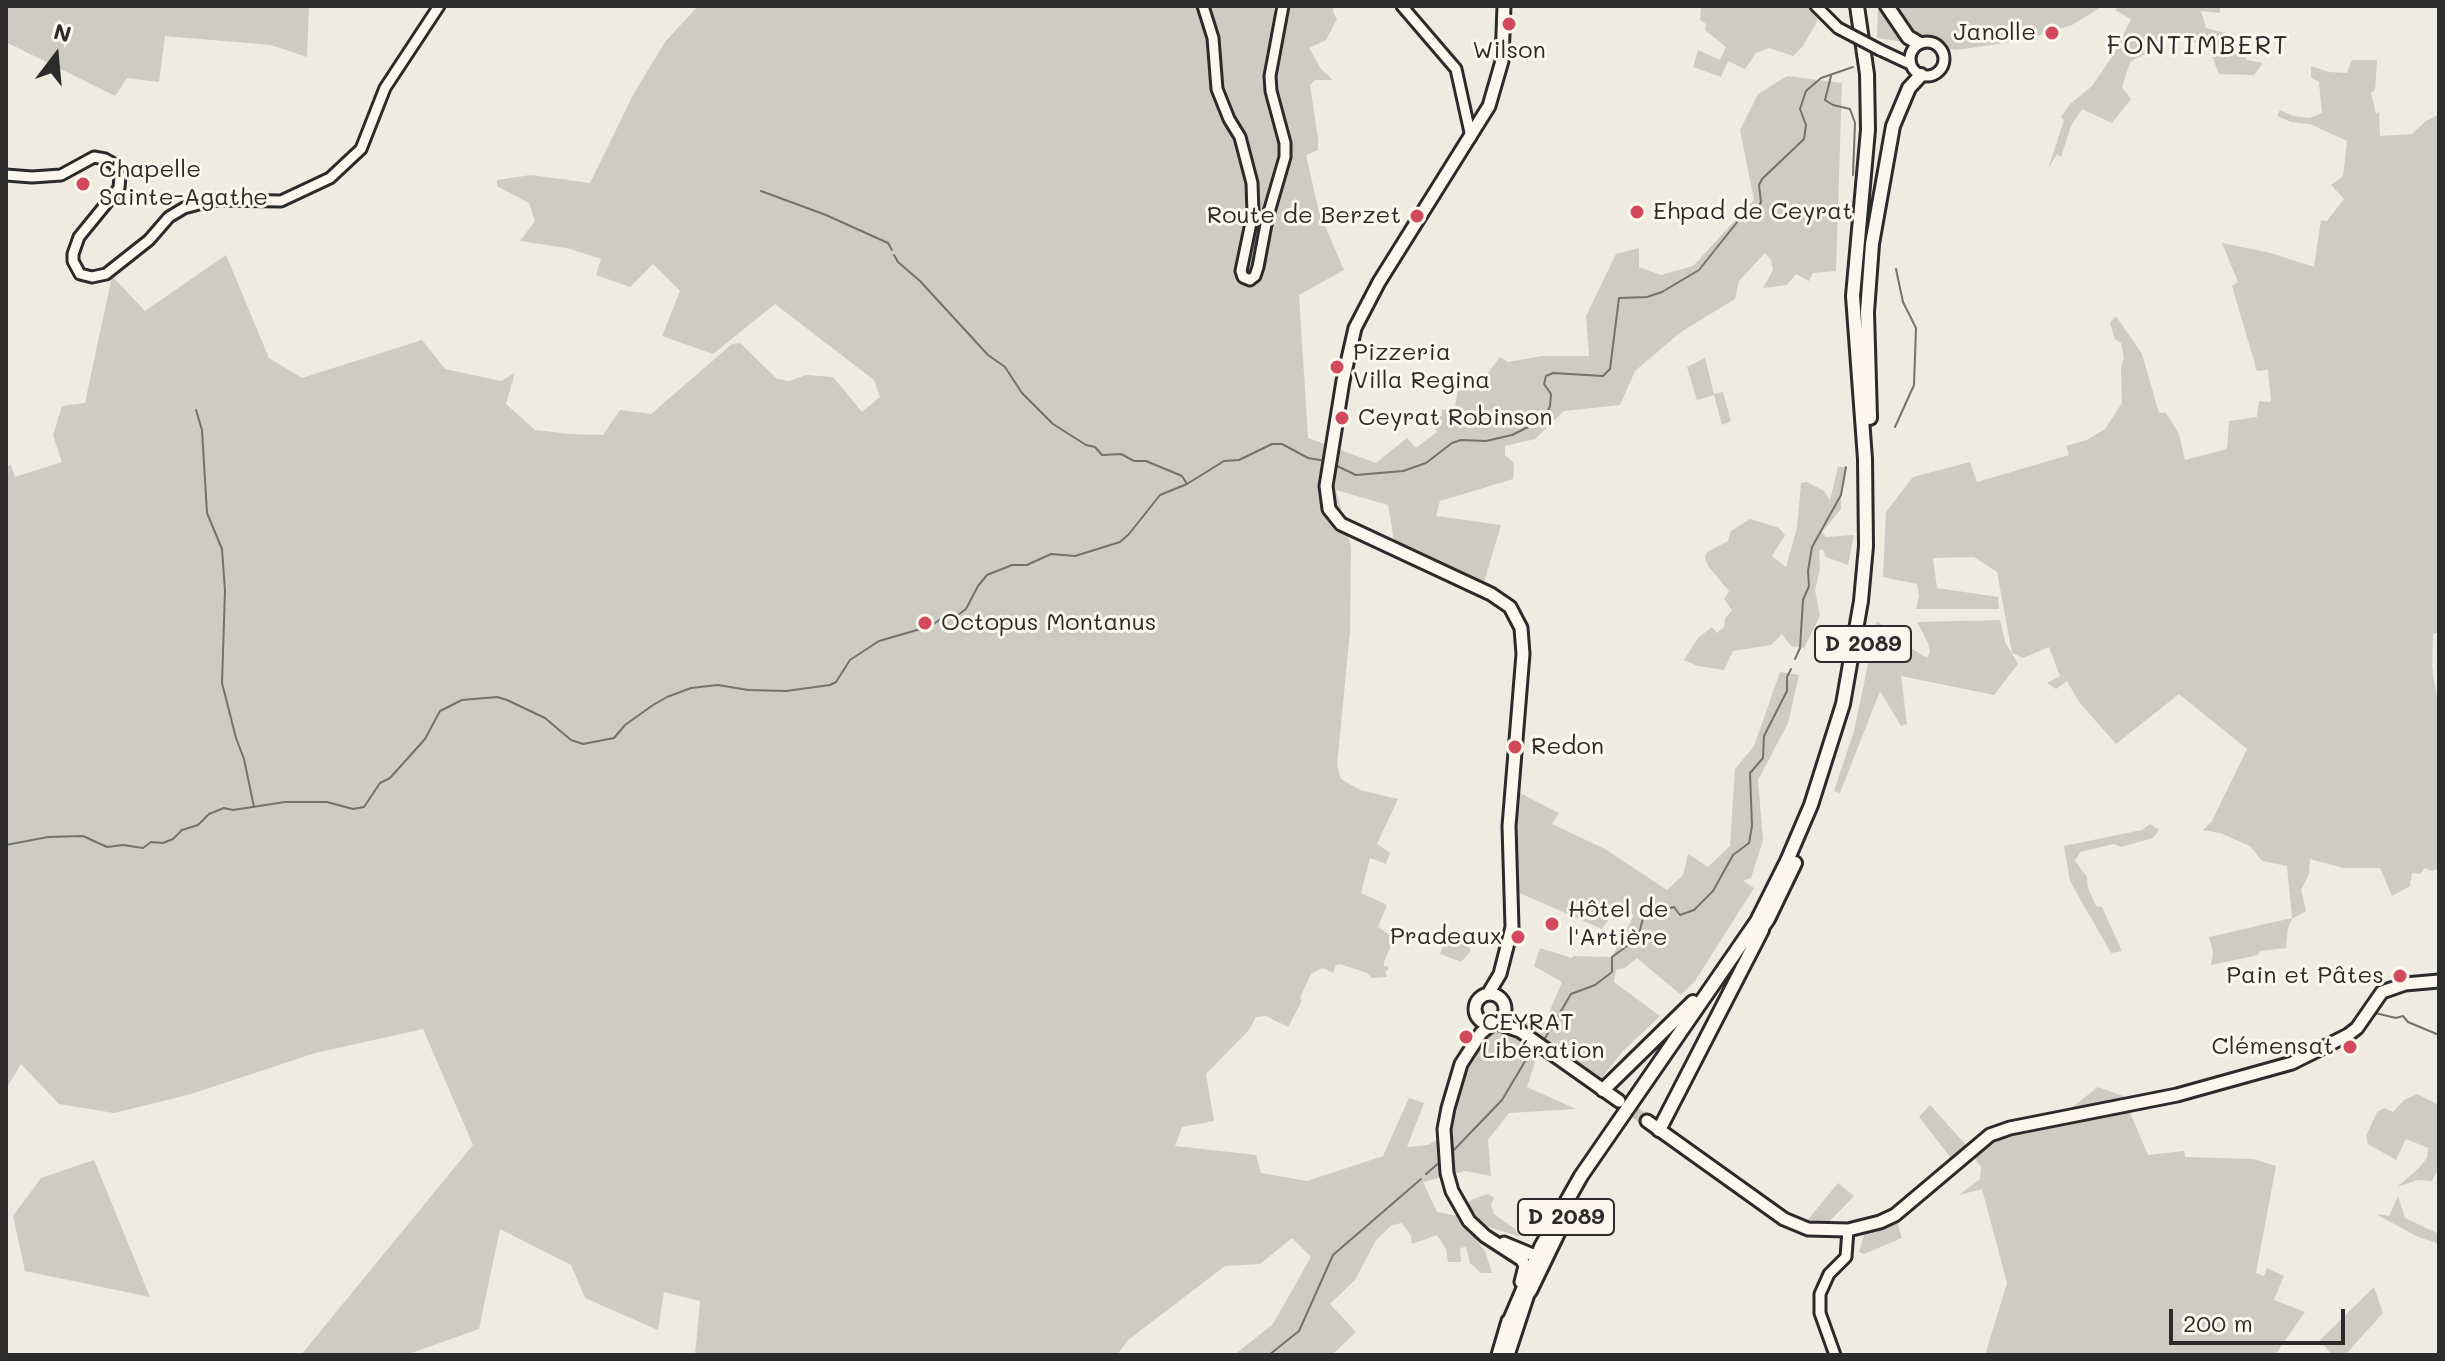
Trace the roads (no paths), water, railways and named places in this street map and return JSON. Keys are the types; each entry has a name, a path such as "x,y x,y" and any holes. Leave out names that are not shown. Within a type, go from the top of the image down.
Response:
{"highway":[{"name":"D 2089","path":"1507,1327 1536,1259 1581,1176 1762,920 1811,805 1843,704 1861,601 1867,502 1853,296 1868,130 1867,74 1857,6"},
{"name":"D 2089","path":"1530,1291 1587,1179 1762,920 1818,808 1838,749 1859,661 1869,600 1873,546 1873,459 1861,297 1876,131 1875,76 1865,6"},
{"path":"1887,6 1915,47"},
{"path":"1870,418 1867,312 1872,244 1893,126 1909,88 1921,75"},
{"path":"1603,1090 1686,1012 1762,920"},
{"path":"1659,1130 1762,920"}],"main road":[{"path":"1504,6 1504,47 1489,106 1360,317 1348,353 1326,486 1329,509 1341,524 1491,594 1510,607 1521,628 1523,654 1509,826 1512,927 1500,974 1488,994 1478,1000 1475,1011 1485,1024 1495,1023 1520,1031 1619,1101"},
{"path":"1468,1050 1481,1033 1504,1015 1500,974"},
{"path":"1647,1121 1784,1219 1808,1229 1848,1230 1895,1215 1990,1135 2010,1128 2177,1095 2292,1063 2357,1028 2382,992 2405,984 2439,981"},
{"path":"1488,994 1503,1004 1520,1031"},
{"path":"1477,1016 1448,1108 1444,1129 1447,1173 1452,1191 1469,1221 1522,1260 1525,1266 1507,1327"},
{"path":"1495,1242 1521,1249 1536,1259 1530,1291"},
{"name":"D 2089","path":"1508,1355 1530,1291"},
{"name":"D 2089","path":"1498,1355 1507,1327"}],"street":[{"path":"6,175 61,175 94,157 109,160 118,170 119,188 79,237 74,248 73,261 80,274 99,277 149,240 169,217 184,208 214,200 281,201 330,178 361,149 385,88 439,6"},
{"path":"1203,6 1213,38 1217,89 1240,137 1252,183 1253,213 1241,271 1243,277 1250,280 1258,267 1267,219 1285,157 1285,143 1270,76 1283,6"},
{"path":"1402,6 1456,69 1464,113 1476,128"},
{"path":"1816,6 1838,28 1880,50 1910,64 1921,75 1936,74 1944,56 1933,43 1880,50"},
{"path":"1910,64 1915,47"},
{"path":"1464,113 1476,128"},
{"path":"1835,1355 1819,1304 1823,1284 1846,1257 1848,1230"}],"waterway":[{"path":"1335,465 1356,475 1403,471 1426,463 1452,443 1461,440 1486,441 1512,435 1544,419 1551,394 1544,384 1546,376 1553,373 1603,376 1610,369 1619,298 1647,297 1662,292 1699,270 1738,221 1755,214 1761,202 1759,185 1762,179 1804,139 1806,125 1800,109 1806,91 1821,78 1853,67"},
{"path":"1831,76 1825,100 1850,109 1855,123 1853,175"},
{"path":"761,191 826,215 888,243 892,250"},
{"path":"894,255 988,355 1005,367 1022,393 1053,424 1086,445 1095,447 1102,455 1121,454 1134,461 1146,461 1182,476 1187,484"},
{"path":"1895,427 1914,385 1916,328 1903,302 1896,269"},
{"path":"196,410 202,430 207,513 222,549 225,591 222,683 254,807"},
{"path":"6,845 48,837 83,836 107,847 123,845 143,848 151,842 163,843 173,839 182,830 198,825 209,814 224,808 233,810 285,802 327,802 353,809 364,807 380,783 390,778 425,739 440,711 462,700 497,697 507,700 545,718 571,740 583,744 614,738 625,725 653,705 691,688 718,685 786,691 830,685 836,682 850,660 879,641 931,626 946,615 958,615 966,609 987,575 1012,565 1027,565 1051,554 1075,556 1120,542 1160,495 1187,484 1224,461 1239,460 1272,444 1282,444 1308,458 1326,461"},
{"path":"1795,659 1800,648 1803,600 1809,586 1812,547 1841,495 1846,467"},
{"path":"1544,1040 1571,994 1595,985 1612,972 1612,957 1638,938 1644,914 1674,907 1680,915 1694,910 1713,891 1733,855 1749,843 1752,826 1750,773 1763,758 1764,736 1787,691 1787,677 1791,669"},
{"path":"2375,1013 2396,1018 2403,1016 2408,1022 2439,1035"},
{"path":"1451,1153 1502,1100 1527,1058 1536,1049"},
{"path":"1426,1174 1441,1161"},
{"path":"1269,1355 1299,1331 1333,1255 1421,1179"}],"tunnel":[{"path":"1621,1103 1647,1121"}],"place":[{"name":"Wilson","path":"1509,24"},
{"name":"Janolle","path":"2052,33"},
{"name":"Chapelle Sainte-Agathe","path":"83,184"},
{"name":"Ehpad de Ceyrat","path":"1637,212"},
{"name":"Route de Berzet","path":"1417,216"},
{"name":"Pizzeria Villa Regina","path":"1337,367"},
{"name":"Ceyrat Robinson","path":"1342,418"},
{"name":"Octopus Montanus","path":"925,623"},
{"name":"Redon","path":"1515,747"},
{"name":"Hôtel de l'Artière","path":"1552,924"},
{"name":"Pradeaux","path":"1518,937"},
{"name":"Pain et Pâtes","path":"2400,976"},
{"name":"CEYRAT Libération","path":"1466,1037"},
{"name":"Clémensat","path":"2350,1047"}],"district":[{"name":"FONTIMBERT","path":"2198,46"}]}
